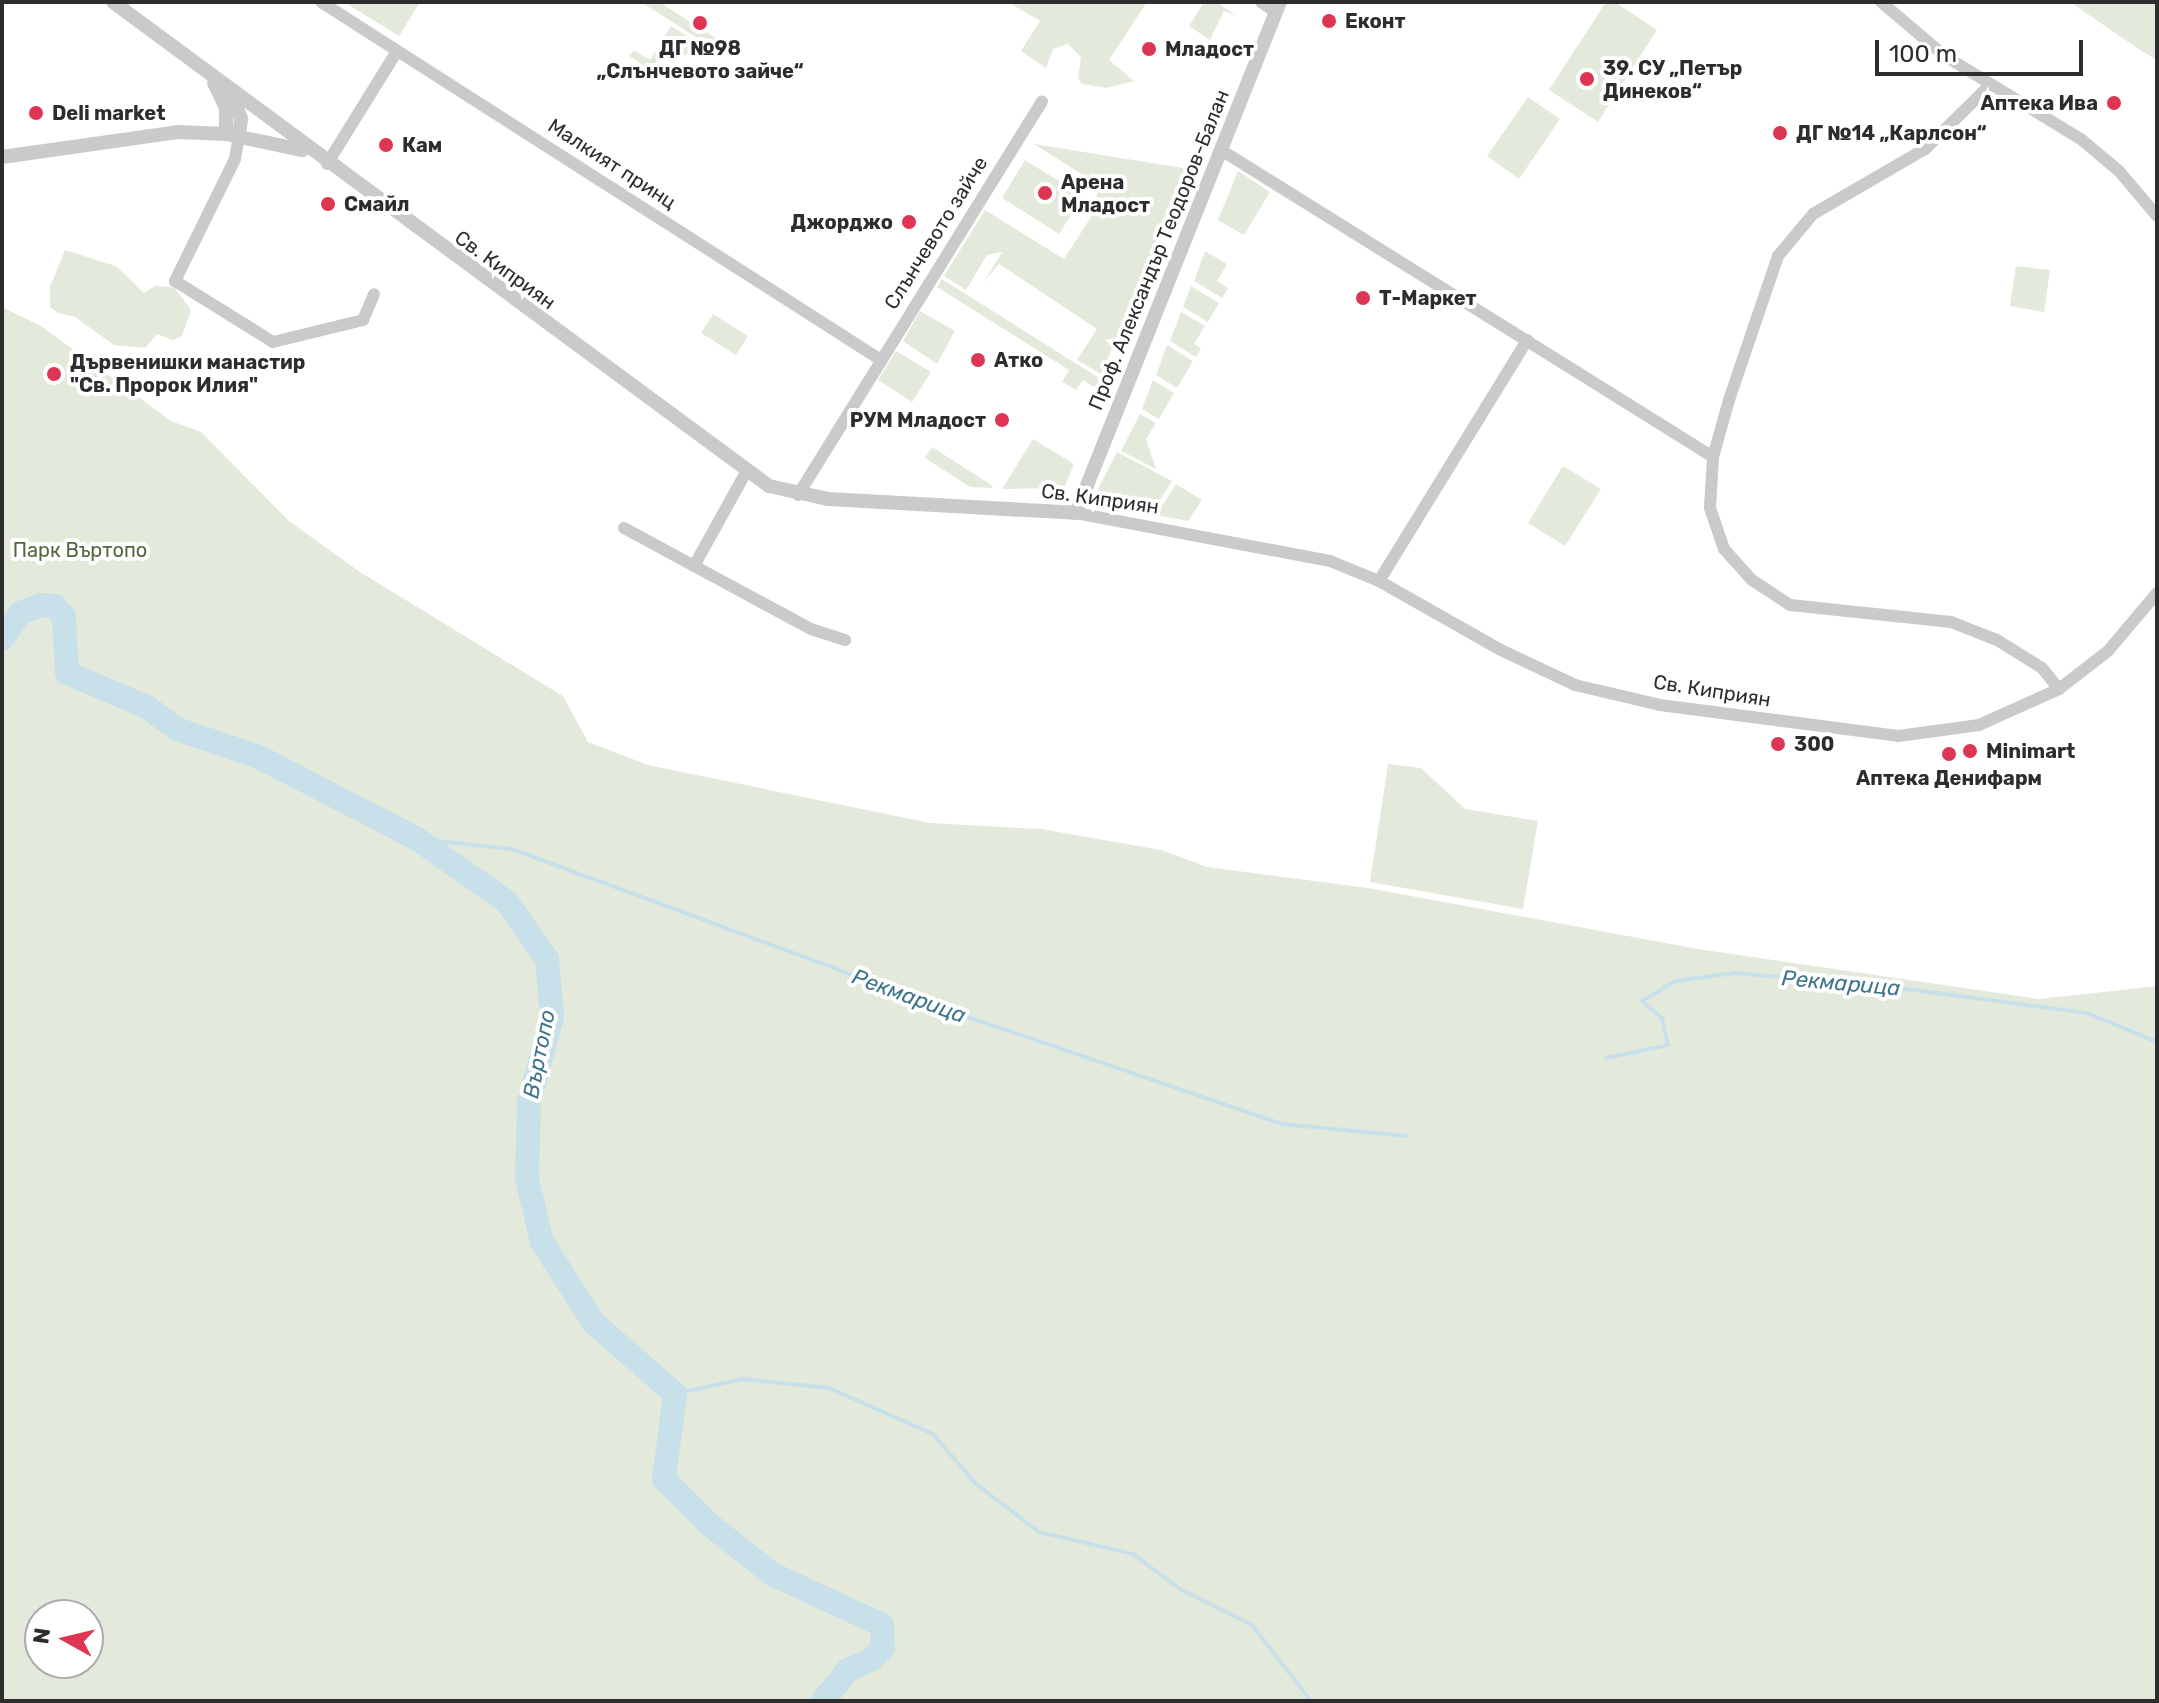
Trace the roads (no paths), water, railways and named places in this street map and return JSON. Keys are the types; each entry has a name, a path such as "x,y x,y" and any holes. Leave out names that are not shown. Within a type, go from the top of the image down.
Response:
{"street":[{"name":"Св. Киприян","path":"113,2 314,155 746,472 798,495 1076,513 1280,549 1379,581 1548,674 1660,705 1861,733 1920,735 1979,725 2059,689 2108,651 2157,593"},
{"name":"Малкият принц","path":"321,2 881,360"},
{"path":"1261,2 1278,7"},
{"path":"1881,2 1990,85 2082,140 2119,171 2157,216"},
{"name":"Проф. Александър Теодоров-Балан","path":"1076,513 1278,7"},
{"path":"327,164 397,51"},
{"path":"207,74 223,97 233,135 235,159 175,281 273,342 363,320 374,294"},
{"path":"1990,85 1925,149 1813,214 1778,256 1746,343 1713,457 1710,508 1724,549 1752,580 1790,605 1951,622 1997,640 2042,668 2059,689"},
{"path":"230,91 238,104 233,135"},
{"name":"Слънчевото зайче","path":"798,495 1042,101"},
{"path":"2,157 154,133 233,135 314,155"},
{"path":"1221,150 1713,457"},
{"path":"1379,581 1527,340"},
{"path":"694,566 746,472"},
{"path":"624,528 811,629 845,640"}],"waterway":[{"name":"Въртопо","path":"2,639 20,613 42,605 55,606 64,617 67,673 147,707 177,729 259,757 417,839 506,901 547,959 552,1017 529,1102 527,1179 542,1242 594,1323 675,1394 664,1479 709,1524 772,1574 882,1625 883,1648 871,1660 848,1670 823,1701"},
{"name":"Рекмарица","path":"417,839 512,849 947,1010 1282,1124 1406,1136"},
{"name":"Рекмарица","path":"1606,1058 1668,1045 1662,1018 1642,1001 1675,981 1734,973 1884,986 2087,1013 2157,1042"},
{"path":"675,1394 742,1379 829,1388 933,1434 976,1484 1039,1532 1133,1554 1180,1589 1252,1625 1311,1701"}],"place":[{"name":"Еконт","path":"1329,21"},
{"name":"ДГ №98 „Слънчевото зайче“","path":"700,23"},
{"name":"Младост","path":"1149,49"},
{"name":"39. СУ „Петър Динеков“","path":"1587,79"},
{"name":"Аптека Ива","path":"2114,103"},
{"name":"Deli market","path":"36,113"},
{"name":"ДГ №14 „Карлсон“","path":"1780,133"},
{"name":"Кам","path":"386,145"},
{"name":"Арена Младост","path":"1045,193"},
{"name":"Смайл","path":"328,204"},
{"name":"Джорджо","path":"909,222"},
{"name":"Т-Маркет","path":"1363,298"},
{"name":"Атко","path":"978,360"},
{"name":"Дървенишки манастир \"Св. Пророк Илия\"","path":"54,374"},
{"name":"РУМ Младост","path":"1002,420"},
{"name":"300","path":"1778,744"},
{"name":"Minimart","path":"1970,751"},
{"name":"Аптека Денифарм","path":"1949,754"}],"park label":[{"name":"Парк Въртопо","path":"80,550"}]}
